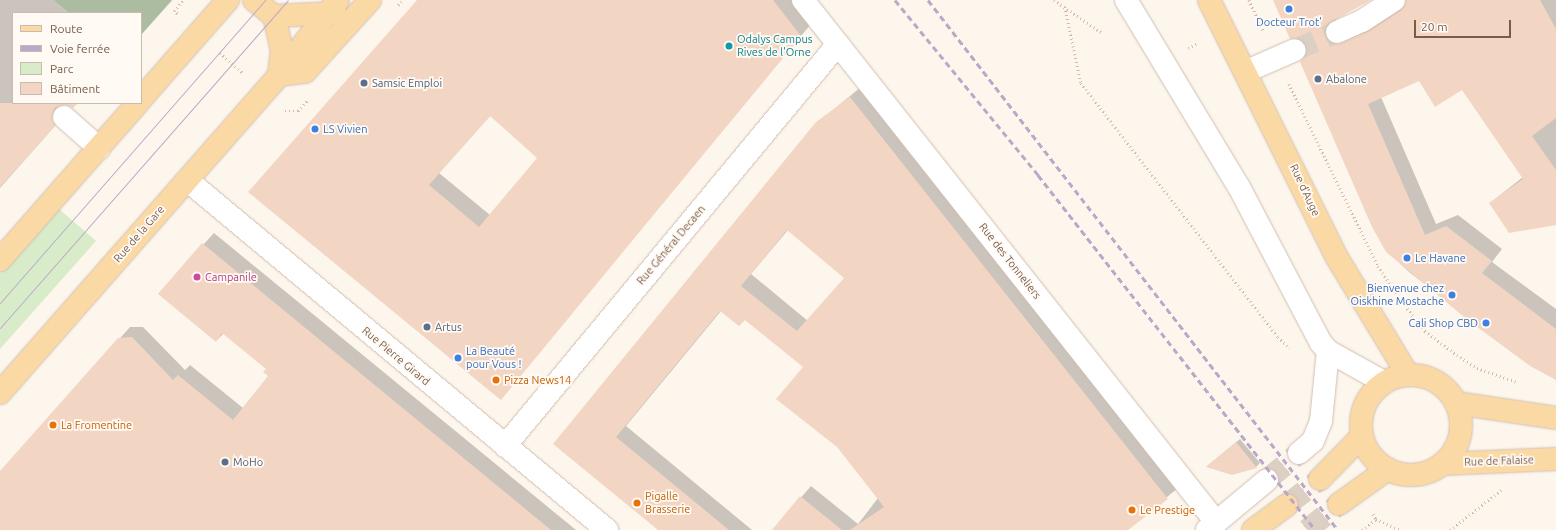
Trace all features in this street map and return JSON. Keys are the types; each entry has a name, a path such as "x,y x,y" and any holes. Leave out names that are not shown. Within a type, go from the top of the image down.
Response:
{"main road":[{"path":"142,98 228,0"},
{"path":"254,0 274,16 282,50 279,75 305,72 364,6"},
{"name":"Rue d'Auge","path":"1210,0 1247,71 1336,256 1408,375"},
{"path":"274,16 332,7 364,6"},
{"name":"Rue de la Gare","path":"0,393 279,75 332,7"},
{"path":"0,260 137,104"},
{"path":"1408,375 1440,384 1456,403 1460,415 1458,442 1442,464 1417,475 1388,469 1367,449 1362,436 1361,420 1366,404 1384,382 1408,375"},
{"path":"1456,403 1556,418"},
{"path":"1320,479 1362,436"},
{"name":"Rue de Falaise","path":"1442,464 1556,459"},
{"path":"1339,504 1388,469"},
{"path":"1253,530 1287,505"}],"street":[{"name":"Rue des Tonneliers","path":"803,0 1212,526"},
{"path":"1126,0 1239,187 1299,306 1328,351 1384,382"},
{"path":"1337,32 1362,21 1394,0"},
{"name":"Rue Général Decaen","path":"505,446 838,44"},
{"path":"1247,71 1286,54"},
{"path":"68,113 103,143"},
{"name":"Rue Pierre Girard","path":"187,180 607,530"},
{"path":"1299,454 1314,441 1321,421 1328,351"},
{"path":"1212,526 1267,480"}],"path":[{"path":"1054,0 1102,33"},
{"path":"1249,0 1286,54 1378,266 1400,299 1425,331 1457,355 1477,368 1510,380"},
{"path":"1065,7 1081,83 1278,337 1295,352"},
{"path":"216,49 239,70"},
{"path":"1450,530 1501,491"},
{"path":"1362,530 1376,519 1400,530"}],"green space":[{"path":"54,0 173,0 142,34 142,12 68,12"},
{"path":"58,208 96,241 0,349 0,273"}],"building":[{"path":"417,0 773,0 801,36 501,400 248,192","holes":["490,116 537,158 479,227 429,185"]},
{"path":"1273,0 1371,0 1327,24 1326,37 1336,44 1369,31 1401,10 1406,0 1540,0 1556,29 1556,118 1532,136 1556,170 1556,225 1509,233 1489,203 1523,179 1462,90 1435,107 1419,81 1368,104 1425,235 1446,226 1492,261 1482,273 1556,329 1556,380 1530,366 1469,321 1386,252 1372,227 1300,62 1307,52 1306,45 1297,38 1290,39"},
{"path":"850,97 1168,499 1128,530 850,530 884,507 837,447 776,399 803,367 745,320 739,326 720,311 616,437 729,530 658,530 553,444 816,122","holes":["787,230 844,278 797,331 741,286"]},
{"path":"0,103 77,104 73,108 66,105 55,108 52,115 55,126 0,187"},
{"path":"202,243 551,530 0,530 0,471 118,338 132,337 173,380 178,375 233,420 268,376 263,372 266,369 222,333 216,342 158,294"},
{"path":"1236,442 1257,468 1232,475 1206,467"},
{"path":"800,496 842,530 772,530"}],"tunnel":[{"path":"1295,50 1337,32"},
{"path":"1267,480 1299,453"},
{"path":"1287,505 1320,479"},
{"path":"1307,530 1339,504"}],"tram line":[{"path":"0,303 265,0"},
{"path":"0,328 288,0"}],"railway":[{"path":"895,0 1038,175 1315,530"},
{"path":"928,0 1338,530"}],"place":[{"name":"Docteur Trot'","path":"1289,9"},
{"name":"Odalys Campus Rives de l'Orne","path":"729,46"},
{"name":"Abalone","path":"1318,79"},
{"name":"Samsic Emploi","path":"364,83"},
{"name":"LS Vivien","path":"315,129"},
{"name":"Le Havane","path":"1407,258"},
{"name":"Campanile","path":"197,277"},
{"name":"Bienvenue chez Oiskhine Mostache","path":"1452,295"},
{"name":"Cali Shop CBD","path":"1486,323"},
{"name":"Artus","path":"427,327"},
{"name":"La Beauté pour Vous !","path":"458,358"},
{"name":"Pizza News14","path":"496,380"},
{"name":"La Fromentine","path":"53,425"},
{"name":"MoHo","path":"225,462"},
{"name":"Pigalle Brasserie","path":"637,503"},
{"name":"Le Prestige","path":"1132,510"}]}
